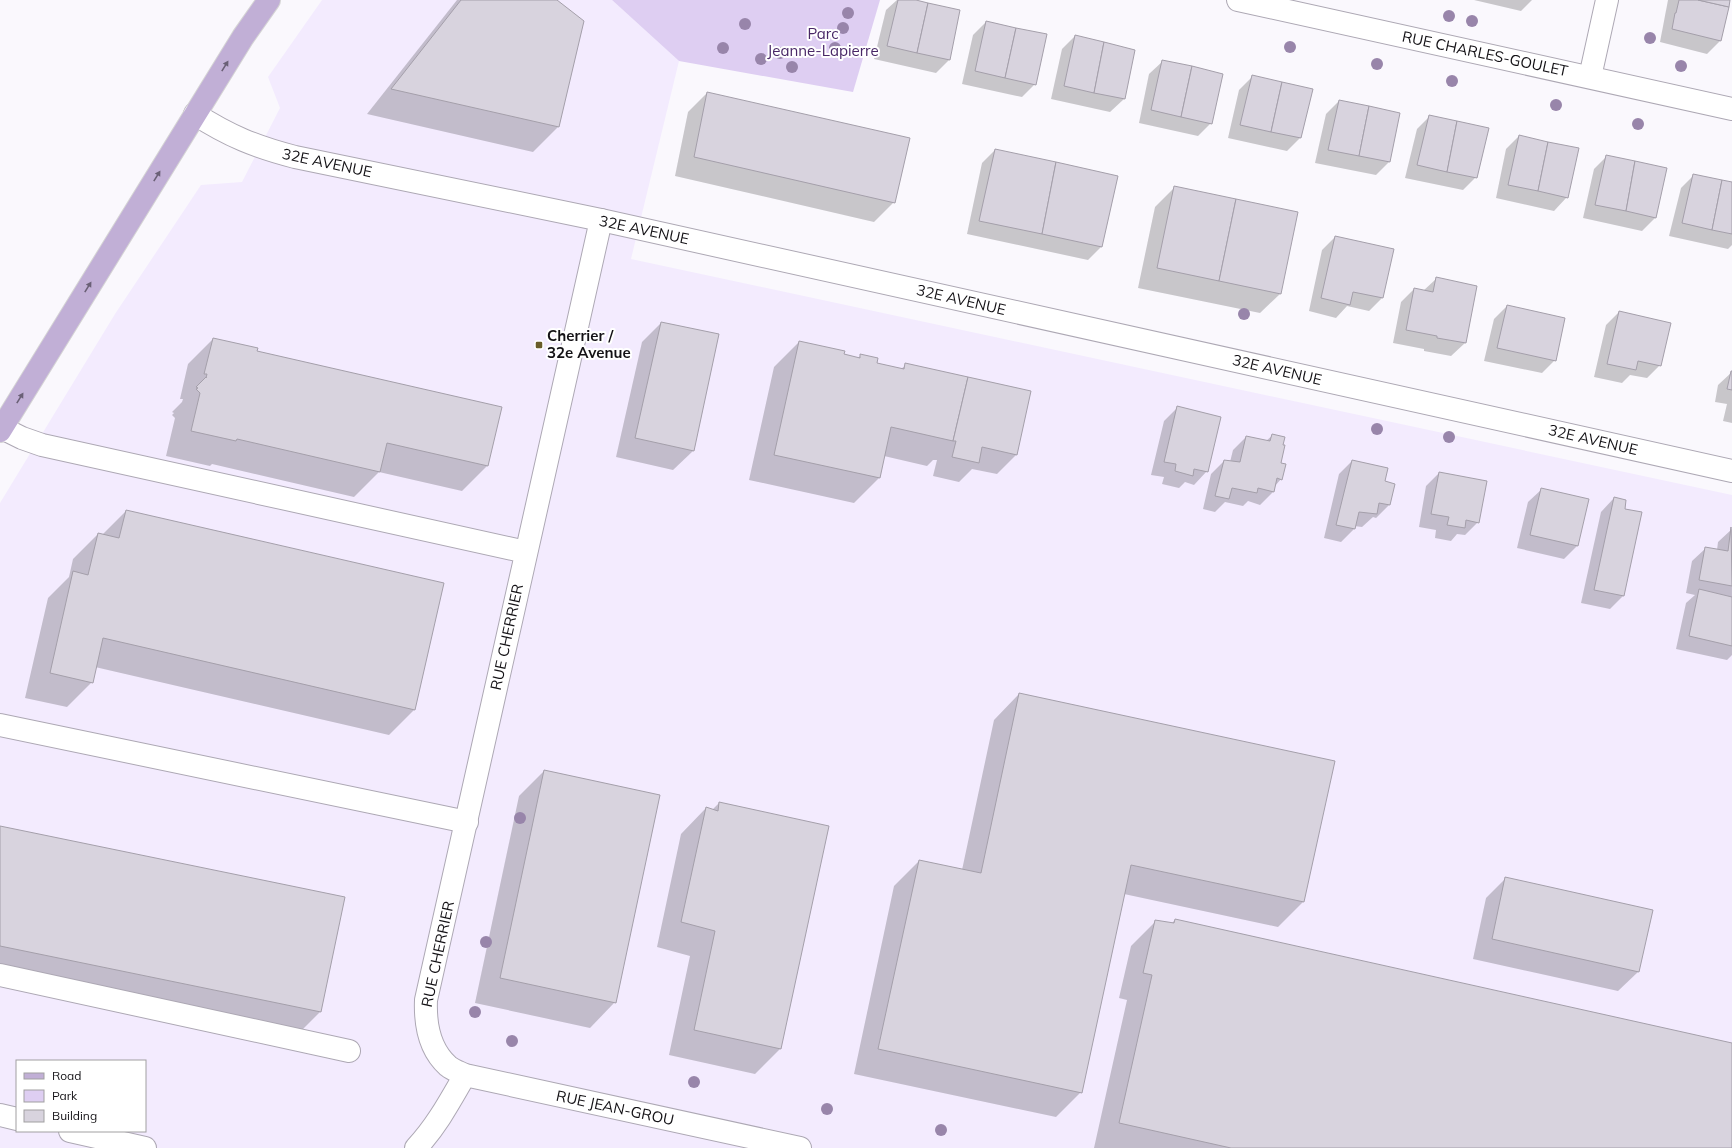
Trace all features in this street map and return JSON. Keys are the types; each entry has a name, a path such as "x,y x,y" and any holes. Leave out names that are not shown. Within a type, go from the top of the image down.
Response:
{"main road":[{"path":"1,430 195,114 243,37 269,0"}],"street":[{"name":"RUE CHARLES-GOULET","path":"1238,0 1264,3 1732,109"},
{"path":"1590,77 1607,0"},
{"name":"32E AVENUE","path":"195,114 240,140 275,152 601,220 1732,471"},
{"name":"RUE CHERRIER","path":"437,1054 429,1036 426,1020 426,1000 601,220"},
{"path":"1,430 42,445 526,552"},
{"path":"0,724 467,822"},
{"path":"0,975 349,1051"},
{"name":"RUE JEAN-GROU","path":"437,1054 449,1067 465,1075 800,1148"},
{"path":"416,1148 441,1116 465,1075"},
{"path":"0,1115 16,1119"},
{"path":"74,1132 145,1148"}],"shaded area":[{"path":"322,0 612,0 679,61 631,259 1732,495 1732,1148 0,1148 0,503 115,314 201,185 242,182 280,108 268,77"}],"green space":[{"name":"Parc Jeanne-Lapierre","path":"612,0 880,0 853,92 679,61"}],"building":[{"path":"461,0 557,0 584,21 559,127 391,89"},
{"path":"898,0 916,0 928,3 917,53 887,46"},
{"path":"1679,0 1698,0 1729,7 1721,41 1672,29"},
{"path":"1698,0 1730,0 1729,7"},
{"path":"928,3 960,10 950,60 917,53"},
{"path":"986,21 1016,28 1005,78 975,71"},
{"path":"1016,28 1047,34 1036,85 1005,78"},
{"path":"1075,35 1104,42 1094,93 1064,86"},
{"path":"1104,42 1135,50 1125,99 1094,93"},
{"path":"1162,60 1192,66 1181,117 1151,110"},
{"path":"1192,66 1223,74 1212,124 1181,117"},
{"path":"1252,75 1282,82 1271,132 1240,125"},
{"path":"1282,82 1313,89 1301,138 1271,132"},
{"path":"707,92 910,138 895,203 694,157"},
{"path":"1339,100 1369,106 1359,156 1328,150"},
{"path":"1369,106 1400,113 1390,162 1359,156"},
{"path":"1429,115 1457,121 1447,172 1417,165"},
{"path":"1457,121 1489,128 1477,178 1447,172"},
{"path":"1519,135 1548,142 1538,191 1508,185"},
{"path":"1548,142 1579,148 1568,198 1538,191"},
{"path":"995,149 1056,162 1042,234 979,221"},
{"path":"1606,155 1635,161 1626,211 1595,205"},
{"path":"1635,161 1667,168 1656,218 1626,211"},
{"path":"1056,162 1118,176 1102,247 1042,234"},
{"path":"1693,174 1722,180 1712,230 1682,223"},
{"path":"1722,180 1732,182 1732,234 1712,230"},
{"path":"1174,186 1236,199 1219,281 1157,268"},
{"path":"1236,199 1298,212 1281,294 1219,281"},
{"path":"1335,236 1394,249 1383,298 1353,292 1350,305 1321,298"},
{"path":"1436,277 1477,286 1466,343 1437,338 1437,336 1406,330 1414,288 1433,292"},
{"path":"1507,305 1565,318 1556,361 1497,348"},
{"path":"1619,311 1671,323 1661,366 1638,361 1636,370 1607,364"},
{"path":"661,322 719,334 694,451 635,438"},
{"path":"213,338 258,348 257,351 502,407 488,466 387,443 380,472 237,439 236,441 191,431 200,393 196,387 206,378 207,374 204,374"},
{"path":"799,341 845,351 844,354 860,358 860,354 878,358 877,363 904,369 905,363 968,377 953,441 891,427 880,478 774,455"},
{"path":"1732,371 1732,390 1727,389"},
{"path":"968,377 1031,391 1017,455 982,447 979,463 952,457 956,441 953,441"},
{"path":"1177,406 1221,417 1208,472 1194,469 1193,476 1175,471 1176,464 1164,462"},
{"path":"1272,434 1285,437 1283,445 1285,445 1281,463 1286,464 1282,480 1277,478 1274,492 1258,488 1257,493 1232,488 1229,499 1215,496 1224,460 1240,462 1246,436 1270,441"},
{"path":"1352,460 1388,468 1385,481 1395,484 1390,505 1379,503 1377,514 1359,512 1355,529 1336,525"},
{"path":"1439,472 1487,481 1479,523 1466,520 1465,528 1447,525 1449,517 1431,514"},
{"path":"1541,488 1589,499 1578,546 1530,535"},
{"path":"1614,497 1626,500 1625,509 1642,512 1624,596 1594,590"},
{"path":"126,510 444,583 415,710 103,638 93,683 50,673 73,571 88,575 98,533 119,538"},
{"path":"1731,527 1732,586 1699,580 1705,547 1728,551"},
{"path":"1699,589 1732,597 1732,646 1689,636"},
{"path":"1019,693 1335,761 1304,902 1131,865 1082,1093 878,1049 919,860 981,873"},
{"path":"544,770 660,795 616,1003 500,978"},
{"path":"719,802 829,826 781,1049 694,1030 715,931 681,922 706,807 718,811"},
{"path":"0,826 345,897 321,1012 0,946"},
{"path":"1505,877 1653,910 1639,972 1492,939"},
{"path":"1175,919 1732,1043 1732,1148 1231,1148 1119,1123 1152,975 1143,973 1155,920 1174,923"}],"place":[{"name":"Cherrier / 32e Avenue","path":"539,345"}]}
